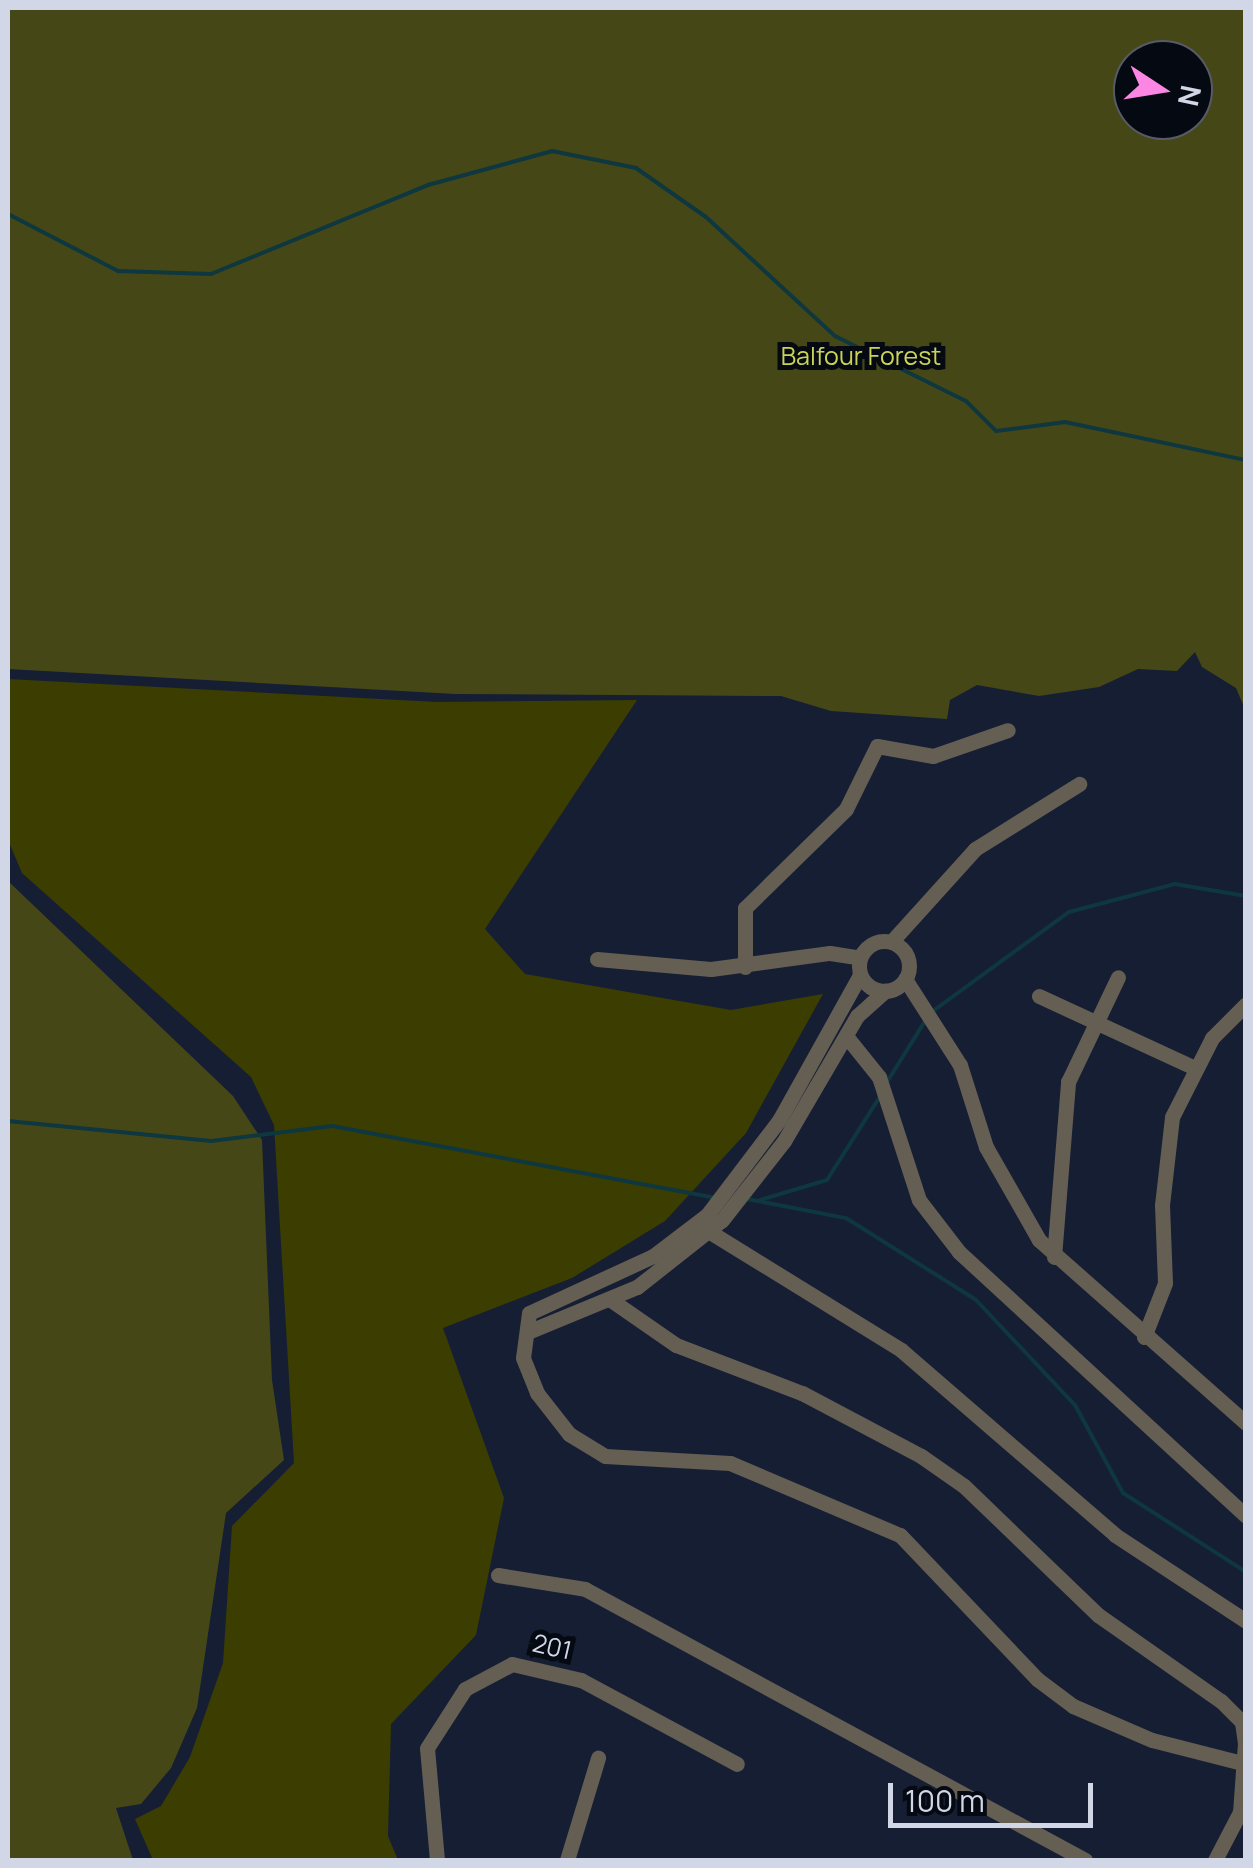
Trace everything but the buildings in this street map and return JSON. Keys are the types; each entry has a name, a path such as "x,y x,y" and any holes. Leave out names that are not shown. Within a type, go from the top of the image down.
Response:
{"street":[{"path":"745,967 745,908 846,809 877,746 934,756 1008,730"},
{"path":"892,942 975,849 1080,784"},
{"path":"758,1165 860,966 876,941 892,942 908,958 905,979 960,1064 1006,1190 1054,1257 1246,1423"},
{"path":"597,958 745,967 830,953 860,966 885,991"},
{"path":"1054,1257 1059,1125 1068,1082 1118,977"},
{"path":"530,1331 611,1300 670,1267 713,1222 758,1165 846,1036 885,991 905,979"},
{"path":"1039,996 1193,1067"},
{"path":"1144,1337 1165,1282 1168,1135 1193,1067 1246,1004"},
{"path":"846,1036 879,1076 920,1200 959,1252 1246,1516"},
{"path":"713,1222 653,1256 528,1313 530,1331 523,1358 537,1393 586,1446 623,1460 730,1463 844,1508 925,1554 1024,1666 1073,1706 1135,1734 1244,1763"},
{"path":"713,1222 901,1350 1114,1535 1246,1621"},
{"path":"611,1300 676,1345 802,1392 964,1486 1098,1614 1221,1701 1242,1722 1244,1763 1240,1812 1215,1860"},
{"path":"498,1576 585,1589 1086,1860"},
{"name":"201","path":"437,1860 428,1748 465,1689 512,1664 582,1680 737,1764"},
{"path":"567,1860 598,1758"}],"shaded area":[{"path":"8,679 437,702 637,700 485,929 525,974 731,1010 823,994 746,1133 665,1221 572,1278 443,1328 504,1498 476,1635 391,1724 388,1836 398,1860 153,1860 135,1819 161,1806 190,1757 223,1663 232,1526 294,1463 274,1125 251,1077 22,873 8,840"}],"green space":[{"name":"Balfour Forest","path":"8,8 1245,8 1245,709 1236,688 1202,667 1195,652 1177,671 1138,669 1099,687 1039,696 977,685 950,700 947,719 831,711 781,696 455,694 8,669"},
{"path":"8,881 233,1096 262,1140 272,1380 284,1460 226,1513 197,1708 171,1768 141,1804 116,1808 133,1860 8,1860"}],"waterway":[{"path":"8,214 118,271 211,274 428,185 552,151 636,168 706,217 835,336 966,401 996,431 1065,422 1246,460"},
{"path":"933,1011 1069,912 1175,884 1246,896"},
{"path":"887,1082 927,1018"},
{"path":"760,1200 827,1180 881,1095"},
{"path":"8,1121 211,1141 332,1126 712,1197"},
{"path":"747,1199 846,1218 976,1300 1075,1405 1123,1493 1246,1572"}]}
